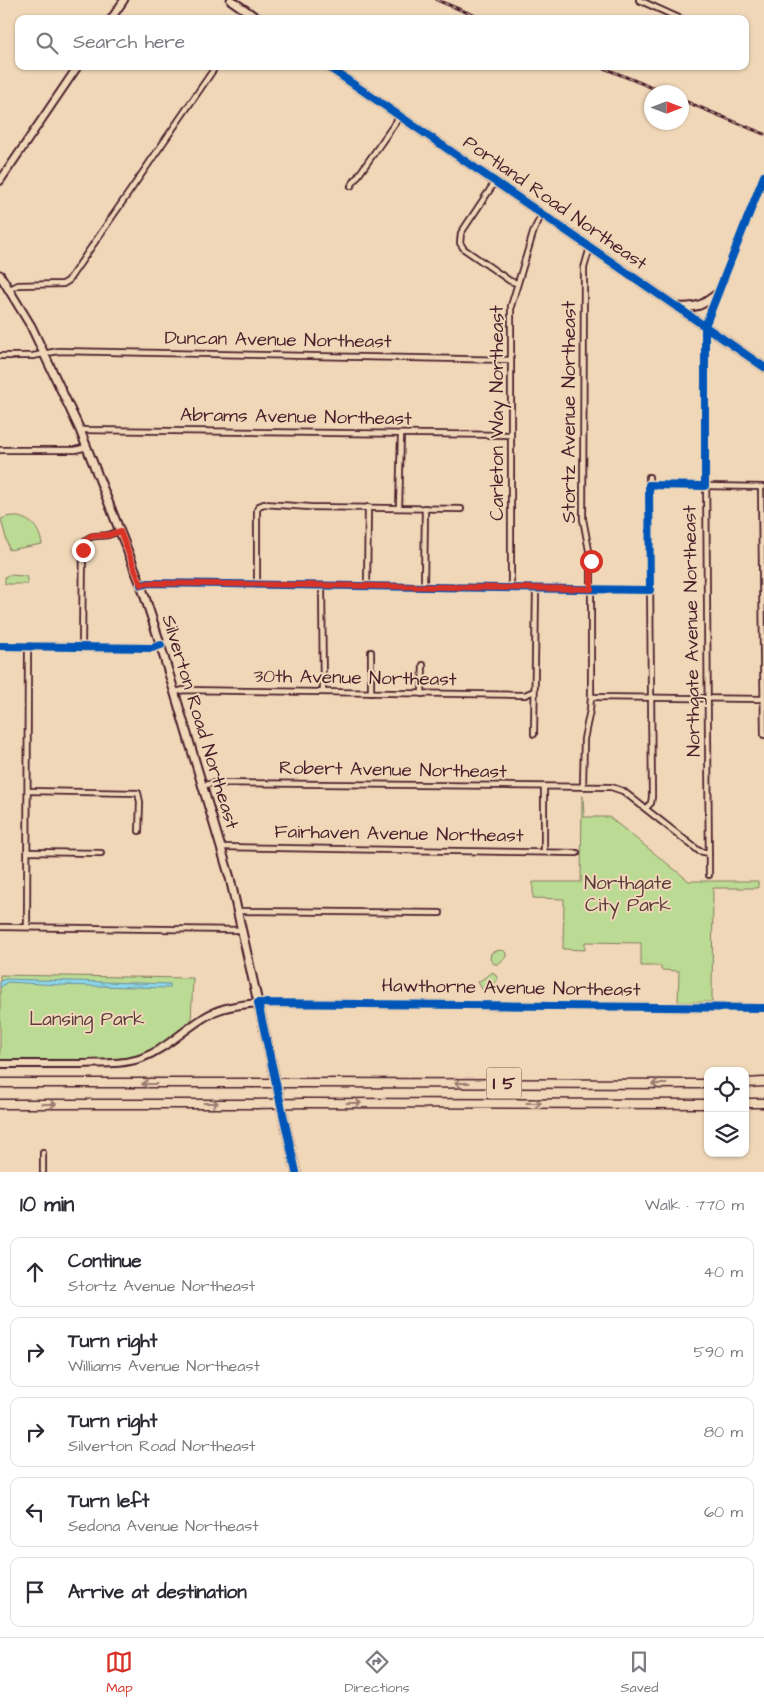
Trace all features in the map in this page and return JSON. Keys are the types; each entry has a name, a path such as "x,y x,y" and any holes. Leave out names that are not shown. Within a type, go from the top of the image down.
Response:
{"highway":[{"path":"749,1083 764,1082"},
{"name":"I 5","path":"0,1084 704,1084"},
{"path":"749,1103 764,1103"},
{"name":"I 5","path":"0,1104 704,1104"}],"main road":[{"path":"114,15 124,0"},
{"path":"231,0 250,15"},
{"path":"0,181 75,70"},
{"name":"Portland Road Northeast","path":"333,70 764,367"},
{"path":"705,326 764,176"},
{"name":"Silverton Road Northeast","path":"0,274 10,289 44,354 80,430 141,585 161,645 238,911 296,1172"},
{"path":"677,307 695,308 718,293"},
{"path":"0,646 152,648 161,645"},
{"name":"Hawthorne Avenue Northeast","path":"0,1064 98,1064 128,1062 158,1050 216,1011 258,1003 764,1008"}],"street":[{"path":"639,0 672,15"},
{"path":"10,289 18,285 63,284 68,282 213,70"},
{"path":"352,186 400,116"},
{"path":"495,182 461,233 460,243 464,249 510,281 517,283"},
{"name":"Carleton Way Northeast","path":"511,588 511,306 517,283 542,214"},
{"name":"Stortz Avenue Northeast","path":"583,786 584,739 591,698 590,555 583,519 584,268 590,247"},
{"name":"Northgate Avenue Northeast","path":"705,326 709,875"},
{"name":"Duncan Avenue Northeast","path":"0,356 33,356 58,351 511,360"},
{"name":"Abrams Avenue Northeast","path":"80,430 511,435"},
{"path":"399,508 400,434"},
{"path":"0,450 75,450 87,447"},
{"path":"646,808 652,800 649,477"},
{"path":"649,485 763,486 764,736"},
{"path":"257,584 257,510 259,506 264,504 310,507 460,508"},
{"path":"367,586 368,508"},
{"path":"424,586 425,508"},
{"path":"82,647 85,541 91,536 109,535 120,531"},
{"path":"141,585 149,583 257,584 650,590"},
{"path":"322,585 322,692"},
{"path":"534,734 536,588"},
{"path":"27,927 28,646"},
{"path":"371,652 371,693"},
{"path":"422,694 423,665"},
{"name":"30th Avenue Northeast","path":"175,692 184,690 525,695 534,691"},
{"path":"591,698 764,699"},
{"name":"Robert Avenue Northeast","path":"202,786 213,783 583,786 618,788 699,850 709,854"},
{"path":"544,787 544,851"},
{"path":"28,791 138,793 140,802 139,831"},
{"name":"Fairhaven Avenue Northeast","path":"221,847 577,853"},
{"path":"28,852 101,853"},
{"path":"238,911 440,913"},
{"path":"0,927 242,930"},
{"path":"43,1153 43,1172"}],"green space":[{"path":"10,516 23,518 36,527 42,544 9,550 1,519"},
{"path":"8,575 26,576 28,584 5,584 5,577"},
{"name":"Northgate City Park","path":"582,796 584,817 609,817 689,881 758,881 758,888 713,888 712,1002 678,1002 679,971 661,970 661,966 641,966 641,943 585,942 585,950 563,949 564,899 533,898 533,882 581,882"},
{"path":"503,950 506,953 506,957 498,964 494,964 490,959 491,953"},
{"path":"493,972 497,977 497,981 484,990 482,989 478,982"},
{"name":"Lansing Park","path":"0,975 193,978 191,1023 164,1043 134,1057 89,1061 0,1060"}],"water":[{"path":"6,979 170,984 170,988 7,982 0,988 0,981"}],"railway":[{"path":"437,0 473,15"},
{"path":"609,70 646,85"},
{"path":"689,103 764,134"}],"cycle path":[{"path":"333,70 764,367"},
{"path":"141,585 149,583 650,590 649,485 705,486 705,326 764,176"},
{"path":"0,646 152,648 161,645"},
{"path":"296,1172 258,1003 764,1008"}],"route":[{"path":"83,550 87,538 109,535 120,531 141,585 149,583 591,589 591,561"}]}
